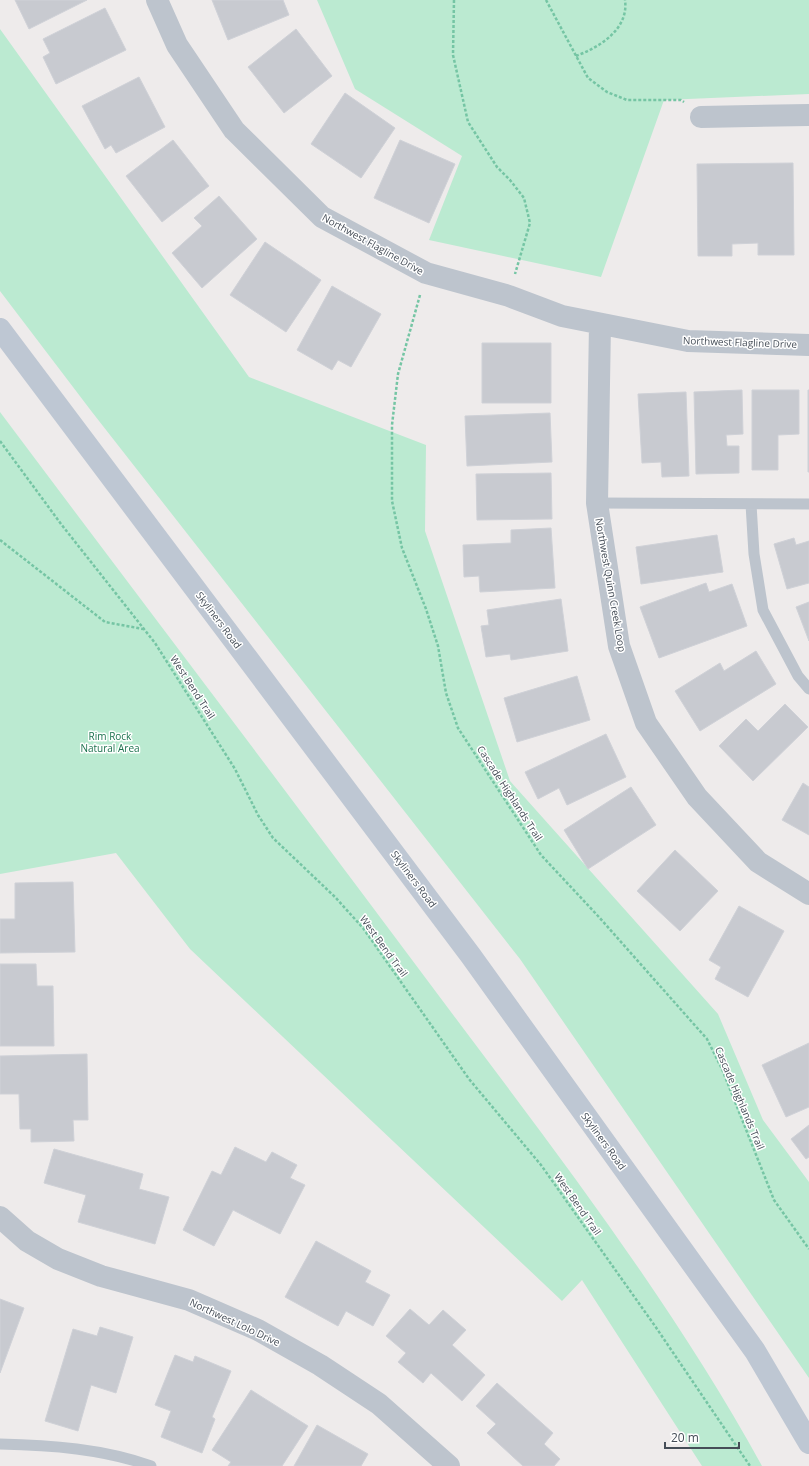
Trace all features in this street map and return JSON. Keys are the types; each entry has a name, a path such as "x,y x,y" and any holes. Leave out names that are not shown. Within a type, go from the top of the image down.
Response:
{"street":[{"name":"Northwest Flagline Drive","path":"157,0 178,45 234,130 322,217 426,273 509,296 562,316 688,341 809,345"},
{"path":"701,117 809,115"},
{"name":"Northwest Quinn Creek Loop","path":"600,324 598,503 619,646 646,723 697,797 758,862 809,894"},
{"name":"Skyliners Road","path":"0,329 471,956 755,1352 809,1443"},
{"name":"Northwest Lolo Drive","path":"0,1217 27,1241 58,1259 101,1276 189,1300 265,1334 320,1365 379,1404 447,1465"}],"lane":[{"path":"598,503 809,504"},
{"path":"751,504 754,554 763,610 798,676 809,689"},
{"path":"0,1444 84,1450 138,1461 151,1466"}],"path":[{"path":"454,0 453,55 468,122 497,167 510,180 524,198 530,223 509,296"},
{"path":"546,0 588,78 607,92 627,100 681,100 690,104 701,117"},
{"path":"576,56 603,43 611,36 625,16 625,0"},
{"name":"Cascade Highlands Trail","path":"426,273 398,374 392,425 392,501 402,548 426,609 438,646 446,693 458,728 541,855 656,981 707,1040 722,1069 774,1200 809,1249"},
{"name":"West Bend Trail","path":"0,441 60,524 144,629 203,717 235,769 258,815 274,838 335,897 362,928 470,1080 541,1165 655,1326 750,1466"},
{"path":"0,540 105,622 144,629"}],"green space":[{"path":"317,0 809,0 809,94 664,100 601,277 429,240 462,156 355,89"},
{"path":"0,29 249,377 426,445 425,531 510,781 718,1014 763,1120 809,1182 809,1378 520,959 92,412 0,291"},
{"name":"Rim Rock Natural Area","path":"0,412 573,1175 653,1289 691,1347 728,1406 762,1466 702,1466 582,1280 562,1301 190,949 116,853 0,874"}],"building":[{"path":"15,0 87,0 29,29"},
{"path":"212,0 283,0 289,15 228,40"},
{"path":"105,8 126,50 56,84 43,57 50,53 43,39"},
{"path":"296,29 332,76 284,113 248,67"},
{"path":"139,77 165,127 116,153 111,145 105,149 82,106"},
{"path":"345,93 395,128 361,178 311,144"},
{"path":"173,140 209,186 162,222 126,176"},
{"path":"400,140 455,164 429,223 374,198"},
{"path":"793,163 794,255 758,255 758,243 732,244 732,256 698,256 697,164"},
{"path":"219,196 257,239 202,288 172,253 202,226 194,218"},
{"path":"265,242 321,280 286,332 230,295"},
{"path":"332,286 381,314 351,367 338,360 332,370 297,350"},
{"path":"482,343 551,343 551,403 482,403"},
{"path":"742,390 743,434 726,435 727,446 739,446 739,473 696,474 694,392"},
{"path":"752,390 799,390 799,434 778,435 778,470 752,470"},
{"path":"809,390 809,472 808,472"},
{"path":"686,392 689,476 662,477 661,462 642,463 638,394"},
{"path":"550,413 552,462 467,466 465,416"},
{"path":"551,473 552,519 477,520 476,474"},
{"path":"551,528 555,588 480,592 479,576 464,577 463,545 511,543 511,530"},
{"path":"717,535 723,572 641,584 636,547"},
{"path":"794,538 796,545 809,541 809,583 787,589 774,544"},
{"path":"706,583 709,592 732,584 747,626 659,658 640,607"},
{"path":"561,599 568,651 511,660 510,654 486,657 481,626 489,625 487,610"},
{"path":"809,602 809,641 796,607"},
{"path":"756,651 776,684 700,731 675,691 720,663 724,671"},
{"path":"577,676 590,720 517,742 504,698"},
{"path":"785,704 808,727 753,781 719,746 746,719 758,731"},
{"path":"606,734 626,777 567,805 559,788 538,799 525,772"},
{"path":"803,783 809,787 809,835 782,820"},
{"path":"631,787 656,825 588,869 564,830"},
{"path":"675,850 718,891 680,931 637,891"},
{"path":"73,882 75,952 0,953 0,919 15,919 15,883"},
{"path":"739,906 784,931 748,997 715,979 721,967 709,960"},
{"path":"0,964 36,964 37,986 53,986 54,1046 0,1046"},
{"path":"809,1043 809,1107 786,1117 762,1065"},
{"path":"87,1054 88,1120 73,1120 74,1141 31,1142 31,1129 20,1129 19,1094 0,1094 0,1056"},
{"path":"809,1125 809,1157 806,1159 791,1139"},
{"path":"235,1147 266,1162 272,1152 297,1165 290,1178 305,1185 280,1234 233,1210 214,1246 183,1230 212,1171 221,1175"},
{"path":"54,1149 143,1174 139,1189 169,1197 155,1244 78,1222 86,1195 44,1183"},
{"path":"316,1241 371,1271 365,1282 390,1295 373,1326 346,1311 338,1326 285,1297"},
{"path":"0,1299 24,1308 0,1373"},
{"path":"410,1309 429,1325 443,1310 466,1330 452,1345 485,1375 462,1401 431,1373 423,1383 398,1362 406,1353 386,1336"},
{"path":"100,1327 133,1337 116,1393 91,1385 78,1431 45,1421 73,1329 97,1336"},
{"path":"175,1355 193,1362 195,1356 231,1371 212,1417 215,1419 202,1453 161,1437 171,1411 155,1405"},
{"path":"497,1383 553,1433 544,1444 560,1459 554,1466 523,1466 487,1433 496,1424 476,1406"},
{"path":"251,1390 308,1426 282,1466 228,1466 231,1462 212,1450"},
{"path":"317,1425 368,1454 361,1466 294,1466"}]}
